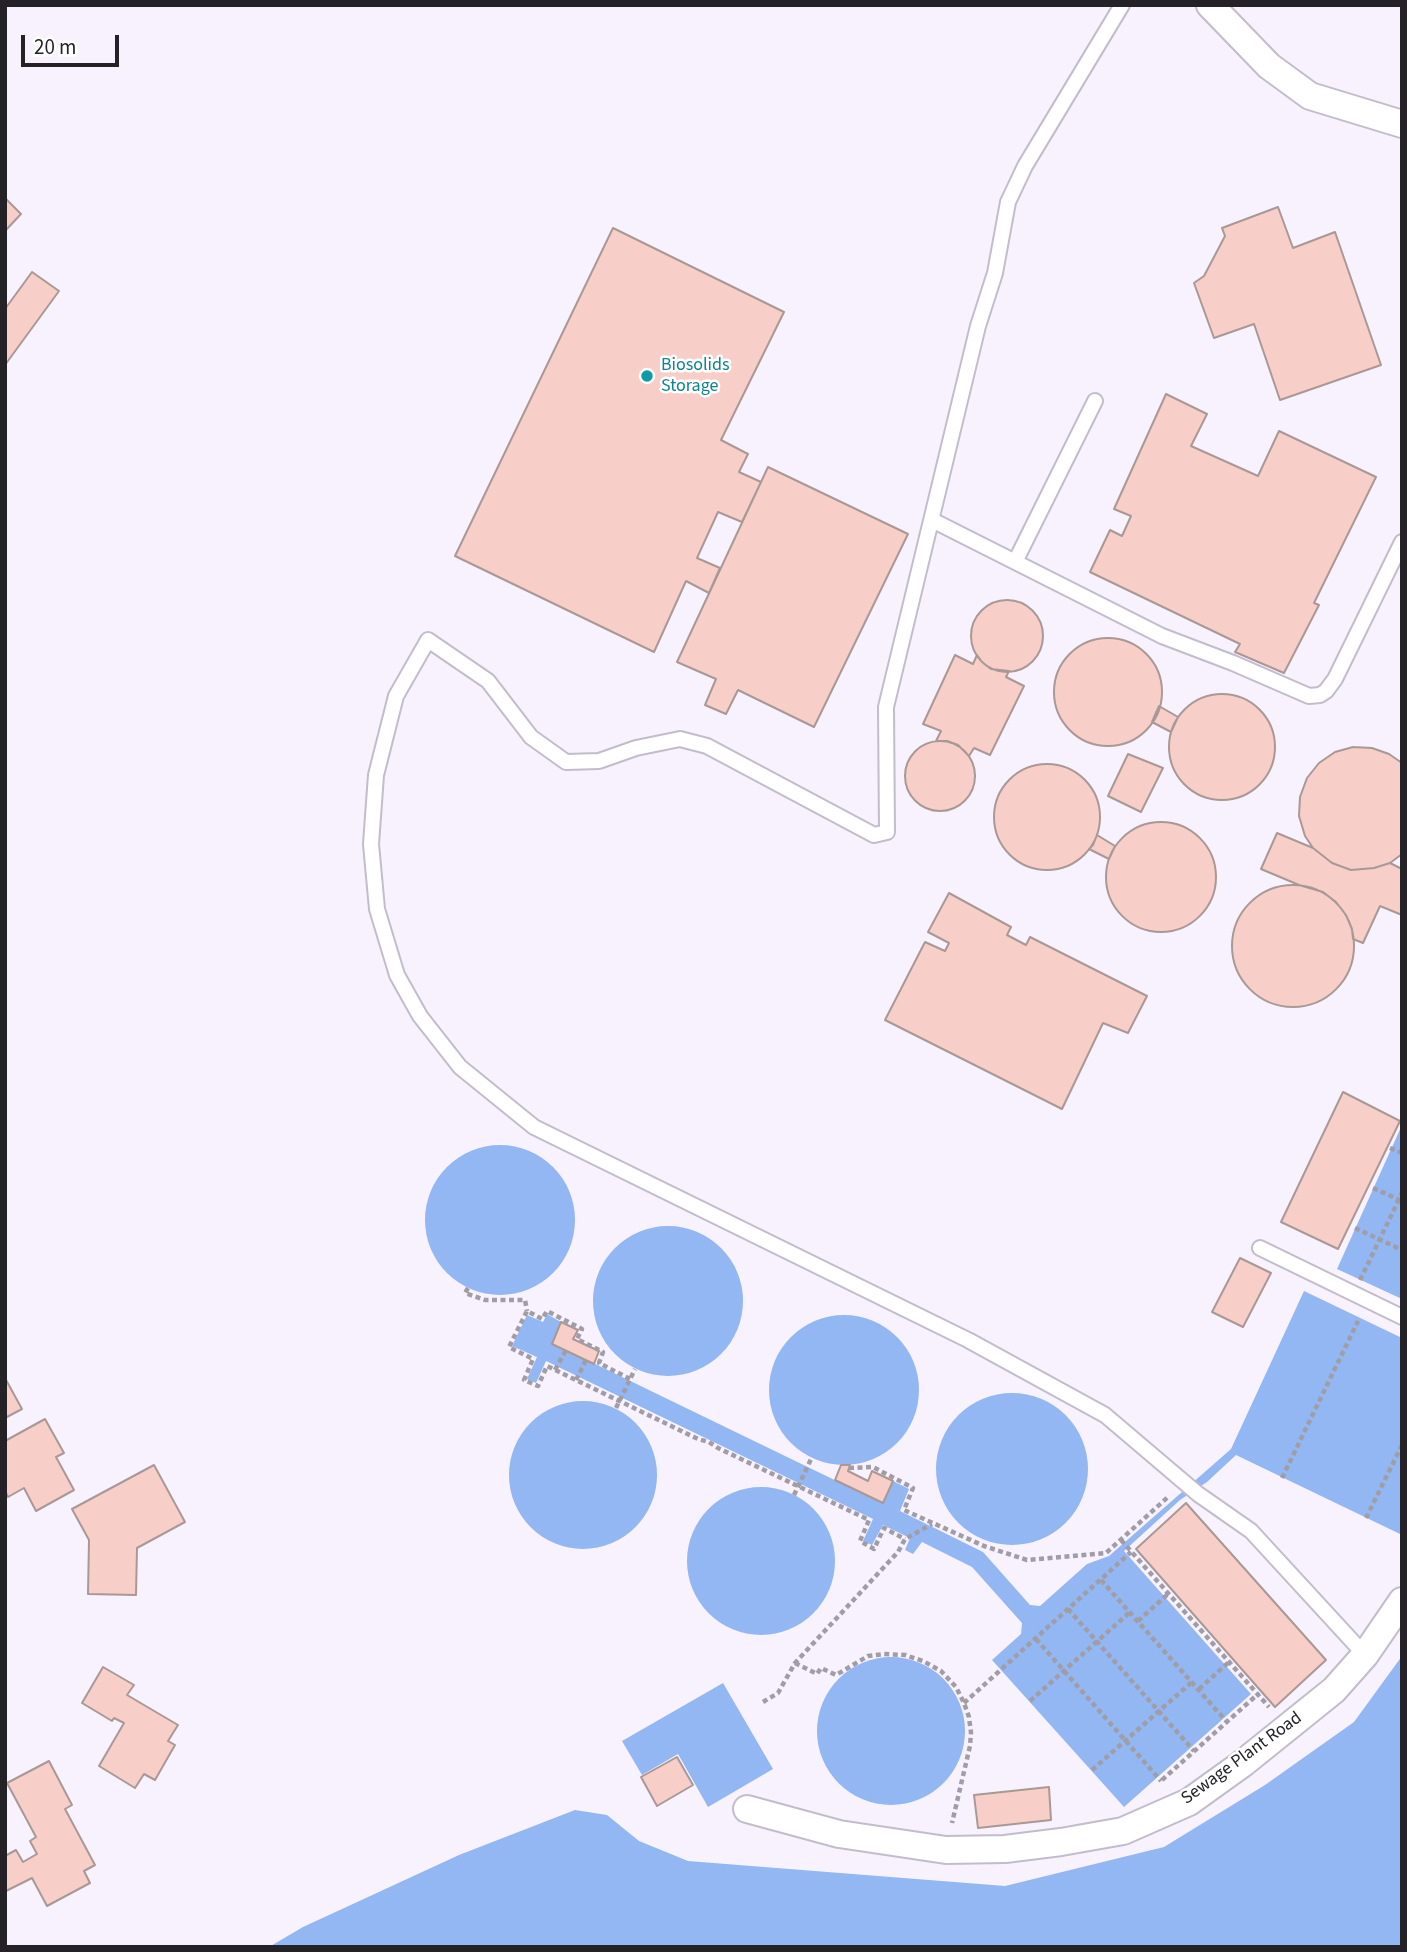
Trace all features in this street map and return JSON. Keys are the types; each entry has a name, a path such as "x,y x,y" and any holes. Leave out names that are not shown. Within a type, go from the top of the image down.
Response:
{"street":[{"path":"1210,5 1269,66 1310,96 1402,124"},
{"name":"Sewage Plant Road","path":"747,1809 839,1834 946,1850 1005,1849 1123,1831 1189,1802 1242,1764 1334,1690 1365,1655 1402,1601"}],"lane":[{"path":"1122,5 1025,166 1009,202 995,273 978,326 886,707 887,832 874,835 707,746 680,739 636,748 599,761 566,762 531,737 488,681 428,640 396,695 376,775 371,844 377,909 397,975 420,1016 460,1067 534,1127 968,1340 1105,1415 1198,1494 1251,1531 1365,1655"},
{"path":"1015,562 1096,401"},
{"path":"932,520 1162,636 1309,696 1320,695 1335,679 1402,542"},
{"path":"1260,1248 1402,1317"}],"path":[{"path":"1390,1148 1402,1153"},
{"path":"1373,1188 1402,1201"},
{"path":"1360,1280 1402,1193"},
{"path":"1355,1228 1402,1250"},
{"path":"468,1287 465,1293 485,1300 524,1300 527,1311 509,1347 533,1359 524,1380 538,1386 547,1366 869,1520 860,1541 874,1549 884,1528 905,1539"},
{"path":"527,1311 542,1319 547,1311 582,1329 578,1339 603,1352 599,1363 630,1379"},
{"path":"1282,1478 1360,1318"},
{"path":"555,1370 566,1350"},
{"path":"576,1380 586,1360"},
{"path":"616,1408 635,1369"},
{"path":"1366,1518 1402,1445"},
{"path":"794,1495 812,1457"},
{"path":"849,1468 873,1468 913,1488 904,1510 984,1546 1027,1560 1106,1553 1172,1493 1186,1484"},
{"path":"763,1702 778,1693 795,1663 898,1552 905,1539 933,1523"},
{"path":"1121,1540 1287,1727"},
{"path":"964,1703 1131,1552"},
{"path":"1101,1580 1227,1722"},
{"path":"1138,1621 1168,1594"},
{"path":"1068,1609 1194,1751"},
{"path":"1030,1701 1130,1612"},
{"path":"1036,1639 1161,1781"},
{"path":"795,1663 817,1674 821,1668 836,1675 868,1656 905,1655 941,1671 956,1687 969,1717 970,1746 946,1850"},
{"path":"1199,1689 1229,1662"},
{"path":"1092,1770 1192,1682"},
{"path":"1152,1789 1258,1694"}],"water":[{"path":"1402,1125 1402,1299 1337,1269"},
{"path":"500,1145 529,1151 553,1167 569,1191 575,1220 569,1249 553,1273 529,1289 500,1295 471,1289 447,1273 431,1249 425,1220 431,1191 447,1167 471,1151"},
{"path":"668,1226 697,1231 721,1248 738,1272 743,1301 738,1330 721,1354 697,1371 668,1376 639,1371 615,1354 598,1330 593,1301 598,1272 615,1248 639,1231"},
{"path":"1304,1291 1402,1338 1402,1530 1400,1534 1236,1455 1207,1482 1180,1500 1124,1551 1251,1694 1124,1807 992,1660 1021,1634 1022,1623 972,1567 922,1542 913,1554 905,1550 910,1538 883,1525 872,1545 863,1541 873,1519 546,1361 536,1383 527,1379 537,1357 512,1346 527,1315 543,1322 547,1314 561,1322 552,1343 882,1503 893,1481 909,1489 900,1511 983,1552 1030,1605 1040,1606 1087,1564 1109,1556 1231,1449"},
{"path":"844,1315 873,1321 897,1337 913,1361 919,1390 913,1419 897,1443 873,1459 844,1465 815,1459 791,1443 775,1419 769,1390 775,1361 791,1337 815,1321"},
{"path":"1012,1393 1041,1399 1066,1415 1082,1440 1088,1469 1082,1498 1066,1523 1041,1539 1012,1545 983,1539 958,1523 942,1498 936,1469 942,1440 958,1415 983,1399"},
{"path":"583,1401 611,1406 636,1422 652,1447 657,1475 652,1503 636,1528 611,1544 583,1549 555,1544 530,1528 514,1503 509,1475 514,1447 530,1422 555,1406"},
{"path":"761,1487 789,1493 802,1499 813,1509 823,1520 829,1533 835,1561 829,1589 823,1602 813,1613 802,1623 789,1629 761,1635 733,1629 720,1623 709,1613 699,1602 693,1589 687,1561 693,1533 699,1520 709,1509 720,1499 733,1493"},
{"path":"1402,1656 1402,1947 269,1947 303,1927 459,1855 575,1810 607,1815 639,1841 688,1861 1005,1886 1164,1847 1265,1785 1354,1722"},
{"path":"891,1657 919,1662 944,1678 960,1703 965,1731 960,1759 944,1784 919,1800 891,1805 863,1800 838,1784 822,1759 817,1731 822,1703 838,1678 863,1662"},
{"path":"723,1683 773,1769 708,1807 678,1754 642,1775 622,1741"}],"building":[{"path":"5,198 21,214 5,231"},
{"path":"1278,207 1293,248 1335,232 1381,365 1280,400 1254,324 1214,338 1194,283 1204,276 1225,236 1222,228"},
{"name":"Biosolids Storage","path":"613,228 784,312 721,440 748,454 739,472 761,482 742,522 718,512 697,558 720,568 709,593 686,581 654,652 455,556"},
{"path":"32,272 59,291 5,365 5,309"},
{"path":"1166,394 1207,414 1191,446 1258,476 1279,431 1376,477 1314,603 1319,605 1284,673 1235,652 1240,644 1090,572 1110,530 1122,536 1131,516 1114,509"},
{"path":"768,467 908,534 814,727 738,690 726,714 705,705 716,679 677,662"},
{"path":"1007,600 1027,606 1037,616 1043,636 1037,656 1027,666 1007,672 987,666 977,656 971,636 977,616 987,606"},
{"path":"1108,638 1138,647 1146,654 1153,662 1162,692 1153,722 1146,730 1138,737 1108,746 1078,737 1070,730 1063,722 1054,692 1063,662 1070,654 1078,647"},
{"path":"955,655 973,664 977,655 991,669 1009,671 1006,677 1024,686 990,755 974,748 969,756 958,745 936,741 941,731 923,724"},
{"path":"1222,694 1242,698 1260,709 1271,727 1275,747 1271,767 1260,785 1242,796 1222,800 1202,796 1184,785 1173,767 1169,747 1173,727 1184,709 1202,698"},
{"path":"1159,706 1178,717 1171,732 1152,722"},
{"path":"940,741 965,751 975,776 965,801 940,811 915,801 905,776 915,751"},
{"path":"1353,747 1372,748 1389,754 1402,763 1402,854 1390,863 1351,870 1332,863 1313,848 1305,836 1299,816 1300,797 1307,778 1319,763 1335,752"},
{"path":"1128,754 1163,768 1141,812 1108,796"},
{"path":"1047,764 1067,768 1084,780 1096,797 1100,817 1096,837 1084,854 1067,866 1047,870 1027,866 1010,854 998,837 994,817 998,797 1010,780 1027,768"},
{"path":"1161,822 1182,827 1200,838 1211,856 1216,877 1211,898 1200,916 1182,927 1161,932 1140,927 1122,916 1111,898 1106,877 1111,856 1122,838 1140,827"},
{"path":"1277,833 1313,848 1332,863 1351,870 1390,863 1402,869 1402,915 1380,906 1363,943 1353,939 1346,915 1336,902 1323,892 1261,869"},
{"path":"1097,835 1115,846 1109,859 1089,849"},
{"path":"1293,885 1316,890 1336,903 1349,923 1354,946 1349,969 1336,989 1316,1002 1293,1007 1270,1002 1250,989 1237,969 1232,946 1237,923 1250,903 1270,890"},
{"path":"949,893 1011,927 1007,935 1026,945 1030,937 1147,996 1128,1033 1103,1023 1062,1109 885,1020 925,942 945,951 949,943 928,932"},
{"path":"1343,1092 1400,1121 1338,1249 1281,1222"},
{"path":"1240,1258 1271,1273 1243,1327 1212,1312"},
{"path":"561,1322 578,1330 573,1339 599,1351 594,1364 552,1344"},
{"path":"5,1378 22,1409 5,1418"},
{"path":"45,1419 64,1453 56,1457 74,1490 36,1511 24,1488 8,1497 5,1491 5,1441"},
{"path":"154,1465 185,1522 137,1548 136,1595 88,1594 89,1540 72,1509"},
{"path":"841,1465 850,1465 848,1471 868,1481 872,1471 893,1481 883,1503 835,1480"},
{"path":"1186,1503 1326,1660 1275,1707 1136,1549"},
{"path":"103,1667 134,1685 127,1695 178,1725 168,1741 175,1745 155,1780 144,1774 135,1788 99,1766 124,1723 114,1718 112,1721 82,1703"},
{"path":"677,1757 693,1785 657,1806 641,1777"},
{"path":"49,1761 72,1805 65,1809 95,1865 84,1871 90,1883 47,1906 32,1878 6,1891 5,1856 16,1850 23,1862 37,1854 30,1841 36,1837 7,1783"},
{"path":"1049,1787 1051,1820 978,1828 974,1795"}],"place":[{"name":"Biosolids Storage","path":"647,376"}]}
